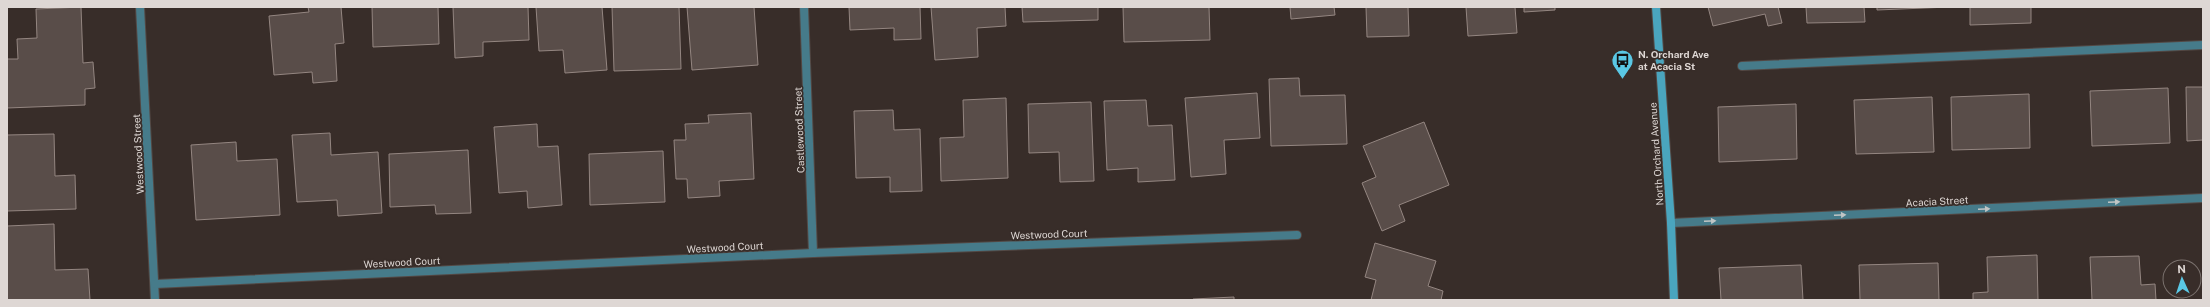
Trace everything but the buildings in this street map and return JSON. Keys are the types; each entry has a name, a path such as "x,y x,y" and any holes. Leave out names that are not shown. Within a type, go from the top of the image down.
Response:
{"street":[{"name":"Westwood Street","path":"140,7 155,300"},
{"name":"Castlewood Street","path":"804,7 813,253"},
{"name":"North Orchard Avenue","path":"1656,7 1672,224 1674,300"},
{"path":"1742,66 2203,45"},
{"name":"Acacia Street","path":"1672,224 2203,198"},
{"name":"Westwood Court","path":"155,284 813,253 1297,234"}],"place":[{"name":"N. Orchard Ave at Acacia St","path":"1622,80"}]}
